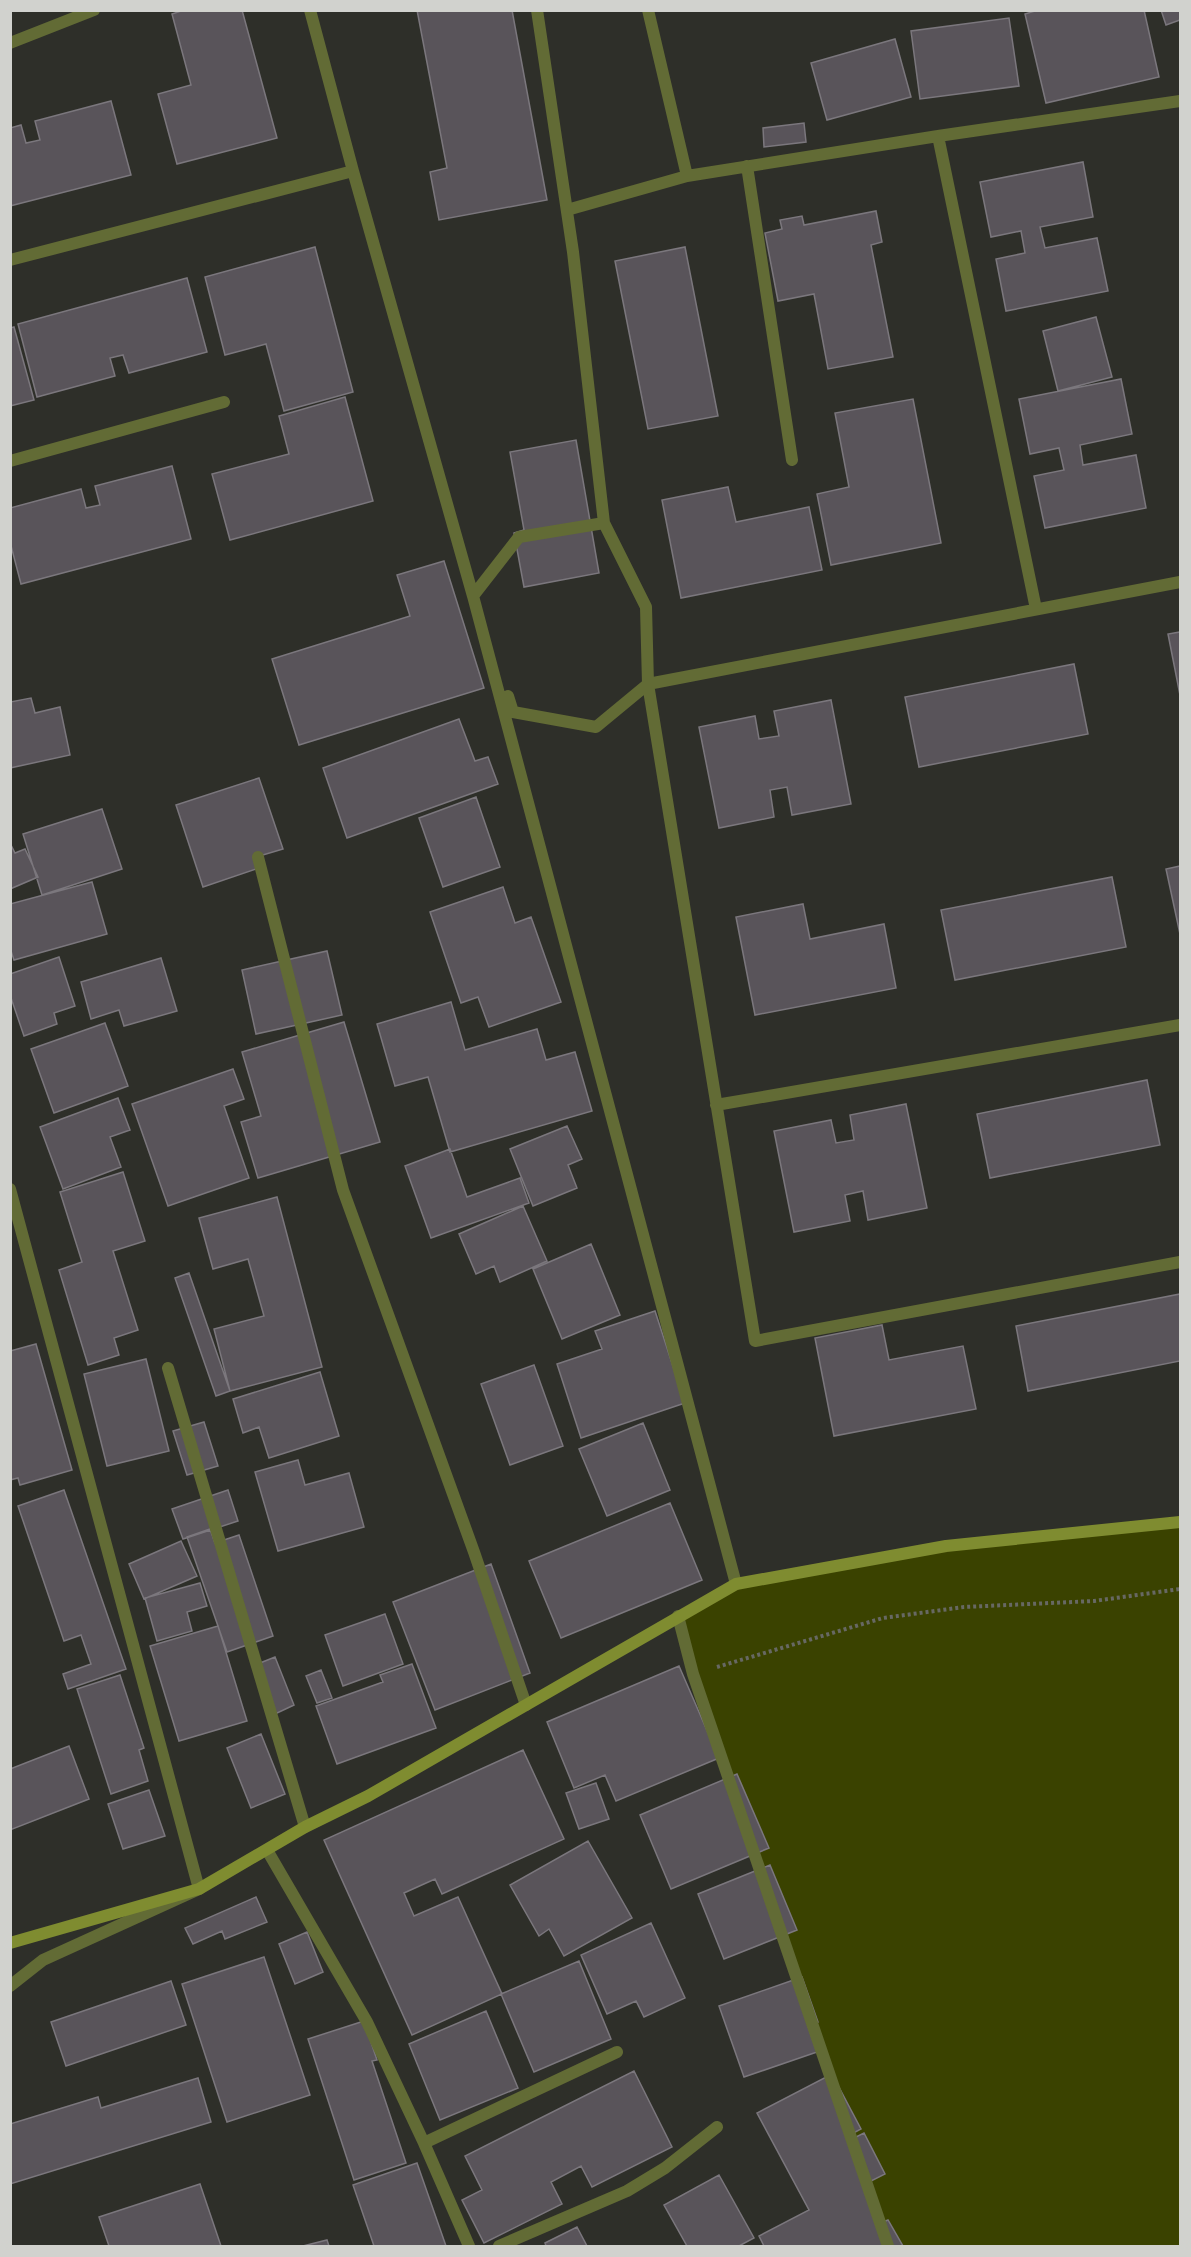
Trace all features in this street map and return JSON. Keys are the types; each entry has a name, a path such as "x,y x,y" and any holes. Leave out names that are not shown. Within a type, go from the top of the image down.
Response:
{"main road":[{"path":"10,1943 199,1889 305,1827 368,1796 736,1584 946,1546 1180,1522"}],"street":[{"path":"10,43 94,10"},
{"path":"310,10 473,596 736,1584"},
{"path":"537,10 567,210 604,523 646,607 648,684 755,1341 1180,1262"},
{"path":"648,10 687,176"},
{"path":"567,210 687,176 1180,101"},
{"path":"938,136 1036,609"},
{"path":"747,166 792,460"},
{"path":"10,260 353,171"},
{"path":"10,461 224,402"},
{"path":"473,596 519,537 604,523"},
{"path":"473,596 513,712 596,727 648,684 1180,582"},
{"path":"258,856 343,1190 470,1541 526,1705"},
{"path":"716,1106 1180,1025"},
{"path":"10,1189 199,1889 43,1960 10,1986"},
{"path":"168,1368 305,1827"},
{"path":"678,1616 693,1674 888,2247"},
{"path":"267,1850 367,2022 469,2247"},
{"path":"424,2144 617,2052"},
{"path":"499,2247 627,2191 665,2168 717,2127"}],"path":[{"path":"693,1674 883,1618 964,1607 1094,1601 1180,1589"}],"green space":[{"path":"1180,1522 1180,2246 890,2246 678,1616 736,1584 946,1546"}],"building":[{"path":"184,10 242,10 277,138 177,164 158,94 191,85 172,14"},
{"path":"417,10 512,10 547,200 439,220 430,172 447,168"},
{"path":"1038,10 1144,10 1159,77 1046,103 1025,14"},
{"path":"1161,10 1180,10 1180,20 1166,25"},
{"path":"1009,18 1019,86 920,99 911,31"},
{"path":"895,39 911,97 827,120 811,63"},
{"path":"111,101 131,175 10,206 10,128 21,125 26,143 40,140 35,121"},
{"path":"804,123 806,142 764,147 763,128"},
{"path":"1083,162 1093,217 1040,227 1045,248 1097,238 1108,291 1006,311 996,259 1025,253 1021,231 991,237 980,182"},
{"path":"876,211 882,242 871,245 893,357 828,369 814,294 778,301 765,233 782,229 780,220 802,216 804,225"},
{"path":"315,247 353,392 284,411 266,344 225,355 205,277"},
{"path":"685,247 718,416 648,429 615,261"},
{"path":"187,278 207,352 129,373 123,355 110,358 115,376 37,397 18,324"},
{"path":"1096,317 1112,377 1058,391 1043,331"},
{"path":"14,327 34,400 10,406 10,328"},
{"path":"1121,379 1132,434 1080,445 1083,465 1136,455 1146,508 1045,528 1034,476 1064,470 1059,448 1030,454 1019,399"},
{"path":"345,397 373,501 230,540 212,474 289,454 279,416"},
{"path":"913,399 941,543 831,565 817,494 849,487 835,413"},
{"path":"576,440 599,573 524,587 514,533 524,530 510,452"},
{"path":"172,466 191,539 21,584 10,542 10,508 81,489 86,508 100,505 95,486"},
{"path":"728,487 736,522 809,507 822,570 681,598 662,500"},
{"path":"444,561 484,688 299,745 272,659 410,616 397,575"},
{"path":"1180,632 1180,695 1168,634"},
{"path":"1074,664 1088,734 919,767 905,697"},
{"path":"31,698 35,713 60,707 70,755 10,768 10,702"},
{"path":"831,700 851,804 792,815 787,787 770,790 774,817 719,828 699,727 755,716 759,739 779,736 774,711"},
{"path":"459,719 475,761 488,757 498,784 347,838 323,768"},
{"path":"259,778 283,849 256,857 259,868 203,887 176,805"},
{"path":"476,797 500,867 443,887 419,818"},
{"path":"102,809 122,869 42,895 23,834"},
{"path":"10,843 15,853 25,849 38,877 10,889"},
{"path":"1180,866 1180,934 1166,869"},
{"path":"1112,877 1126,947 955,980 941,910"},
{"path":"92,882 107,934 14,960 10,948 10,904"},
{"path":"503,887 515,923 531,917 561,1002 489,1027 478,997 461,1003 430,912"},
{"path":"803,904 810,939 884,924 896,988 755,1015 736,917"},
{"path":"327,951 342,1015 256,1034 242,970"},
{"path":"59,957 75,1006 54,1013 57,1024 24,1036 10,995 10,974"},
{"path":"161,958 177,1011 124,1026 119,1010 91,1019 81,982"},
{"path":"451,1002 465,1050 537,1029 546,1060 575,1052 592,1111 450,1152 428,1077 395,1086 377,1024"},
{"path":"344,1022 380,1142 258,1178 241,1122 261,1116 242,1052"},
{"path":"105,1023 128,1086 54,1113 31,1049"},
{"path":"233,1069 244,1099 224,1106 249,1178 168,1206 132,1104"},
{"path":"1147,1080 1160,1145 990,1178 977,1114"},
{"path":"118,1098 130,1130 110,1137 121,1167 63,1189 40,1127"},
{"path":"906,1104 927,1208 868,1220 863,1191 845,1195 850,1221 794,1232 774,1131 831,1120 836,1143 854,1140 850,1115"},
{"path":"567,1126 582,1159 568,1165 577,1188 533,1206 510,1149"},
{"path":"450,1149 467,1197 520,1178 529,1203 431,1238 405,1166"},
{"path":"123,1172 145,1241 113,1251 138,1330 114,1338 119,1355 88,1365 59,1270 82,1262 60,1192"},
{"path":"277,1197 322,1367 230,1391 214,1329 264,1316 248,1259 213,1269 199,1218"},
{"path":"523,1206 547,1261 500,1282 494,1266 476,1274 459,1234"},
{"path":"591,1244 620,1315 562,1339 533,1269"},
{"path":"189,1273 230,1391 216,1396 175,1278"},
{"path":"1180,1294 1180,1361 1028,1391 1016,1326"},
{"path":"655,1311 685,1403 581,1438 557,1364 602,1349 595,1331"},
{"path":"882,1325 889,1360 963,1346 976,1409 834,1436 815,1338"},
{"path":"36,1344 72,1470 20,1485 18,1478 10,1480 10,1351"},
{"path":"146,1359 169,1451 107,1466 84,1374"},
{"path":"534,1365 563,1446 510,1465 481,1384"},
{"path":"320,1372 339,1436 269,1458 259,1427 243,1433 233,1399"},
{"path":"204,1422 218,1466 187,1475 173,1431"},
{"path":"643,1423 670,1490 607,1516 579,1449"},
{"path":"298,1460 305,1485 349,1473 364,1527 278,1551 255,1472"},
{"path":"64,1490 126,1669 68,1689 63,1674 91,1664 81,1635 64,1641 18,1506"},
{"path":"228,1490 238,1521 183,1539 172,1509"},
{"path":"670,1503 702,1580 561,1638 529,1561"},
{"path":"210,1529 215,1543 239,1535 273,1636 227,1652 187,1537"},
{"path":"181,1541 197,1576 144,1599 129,1564"},
{"path":"491,1564 530,1673 435,1710 393,1602"},
{"path":"200,1583 207,1606 187,1612 192,1631 157,1641 145,1598"},
{"path":"385,1614 403,1664 343,1686 325,1635"},
{"path":"218,1626 247,1721 179,1741 150,1646"},
{"path":"275,1657 294,1705 275,1714 255,1665"},
{"path":"412,1664 436,1728 337,1764 316,1706 383,1682 380,1675"},
{"path":"679,1666 719,1758 616,1801 605,1775 574,1788 547,1722"},
{"path":"321,1670 332,1698 317,1703 306,1676"},
{"path":"120,1675 144,1748 139,1750 148,1781 111,1794 77,1689"},
{"path":"261,1734 285,1794 251,1808 227,1748"},
{"path":"69,1746 89,1799 10,1830 10,1769"},
{"path":"523,1750 564,1839 442,1894 435,1879 404,1893 414,1916 458,1897 502,1994 412,2035 324,1840"},
{"path":"737,1774 769,1848 671,1889 640,1815"},
{"path":"596,1783 609,1819 579,1829 566,1793"},
{"path":"149,1790 165,1836 123,1849 108,1804"},
{"path":"588,1841 632,1918 564,1956 549,1929 539,1936 510,1885"},
{"path":"770,1865 797,1930 724,1959 698,1894"},
{"path":"256,1897 267,1922 225,1939 222,1931 193,1944 185,1928"},
{"path":"651,1923 685,1998 644,2017 636,2001 607,2014 581,1955"},
{"path":"307,1932 323,1972 295,1984 279,1944"},
{"path":"264,1957 310,2095 227,2122 182,1984"},
{"path":"579,1961 611,2039 534,2072 501,1994"},
{"path":"802,1977 818,2022 808,2026 817,2052 744,2077 719,2006"},
{"path":"171,1981 186,2025 66,2066 51,2022"},
{"path":"486,2011 518,2088 440,2120 409,2044"},
{"path":"364,2021 377,2060 372,2061 406,2163 354,2180 308,2039"},
{"path":"634,2071 672,2147 592,2187 581,2166 551,2182 562,2204 484,2243 462,2200 482,2190 465,2156"},
{"path":"832,2074 861,2129 846,2137 848,2141 864,2133 885,2174 863,2185 883,2222 888,2220 903,2246 764,2246 759,2236 809,2210 757,2113"},
{"path":"198,2078 211,2122 10,2184 10,2124 98,2097 101,2108"},
{"path":"417,2163 446,2246 374,2246 353,2185"},
{"path":"719,2175 754,2238 739,2246 687,2246 664,2205"},
{"path":"200,2184 221,2246 109,2246 99,2217"},
{"path":"577,2227 587,2246 546,2246 545,2243"},
{"path":"327,2240 329,2246 303,2246"}]}
